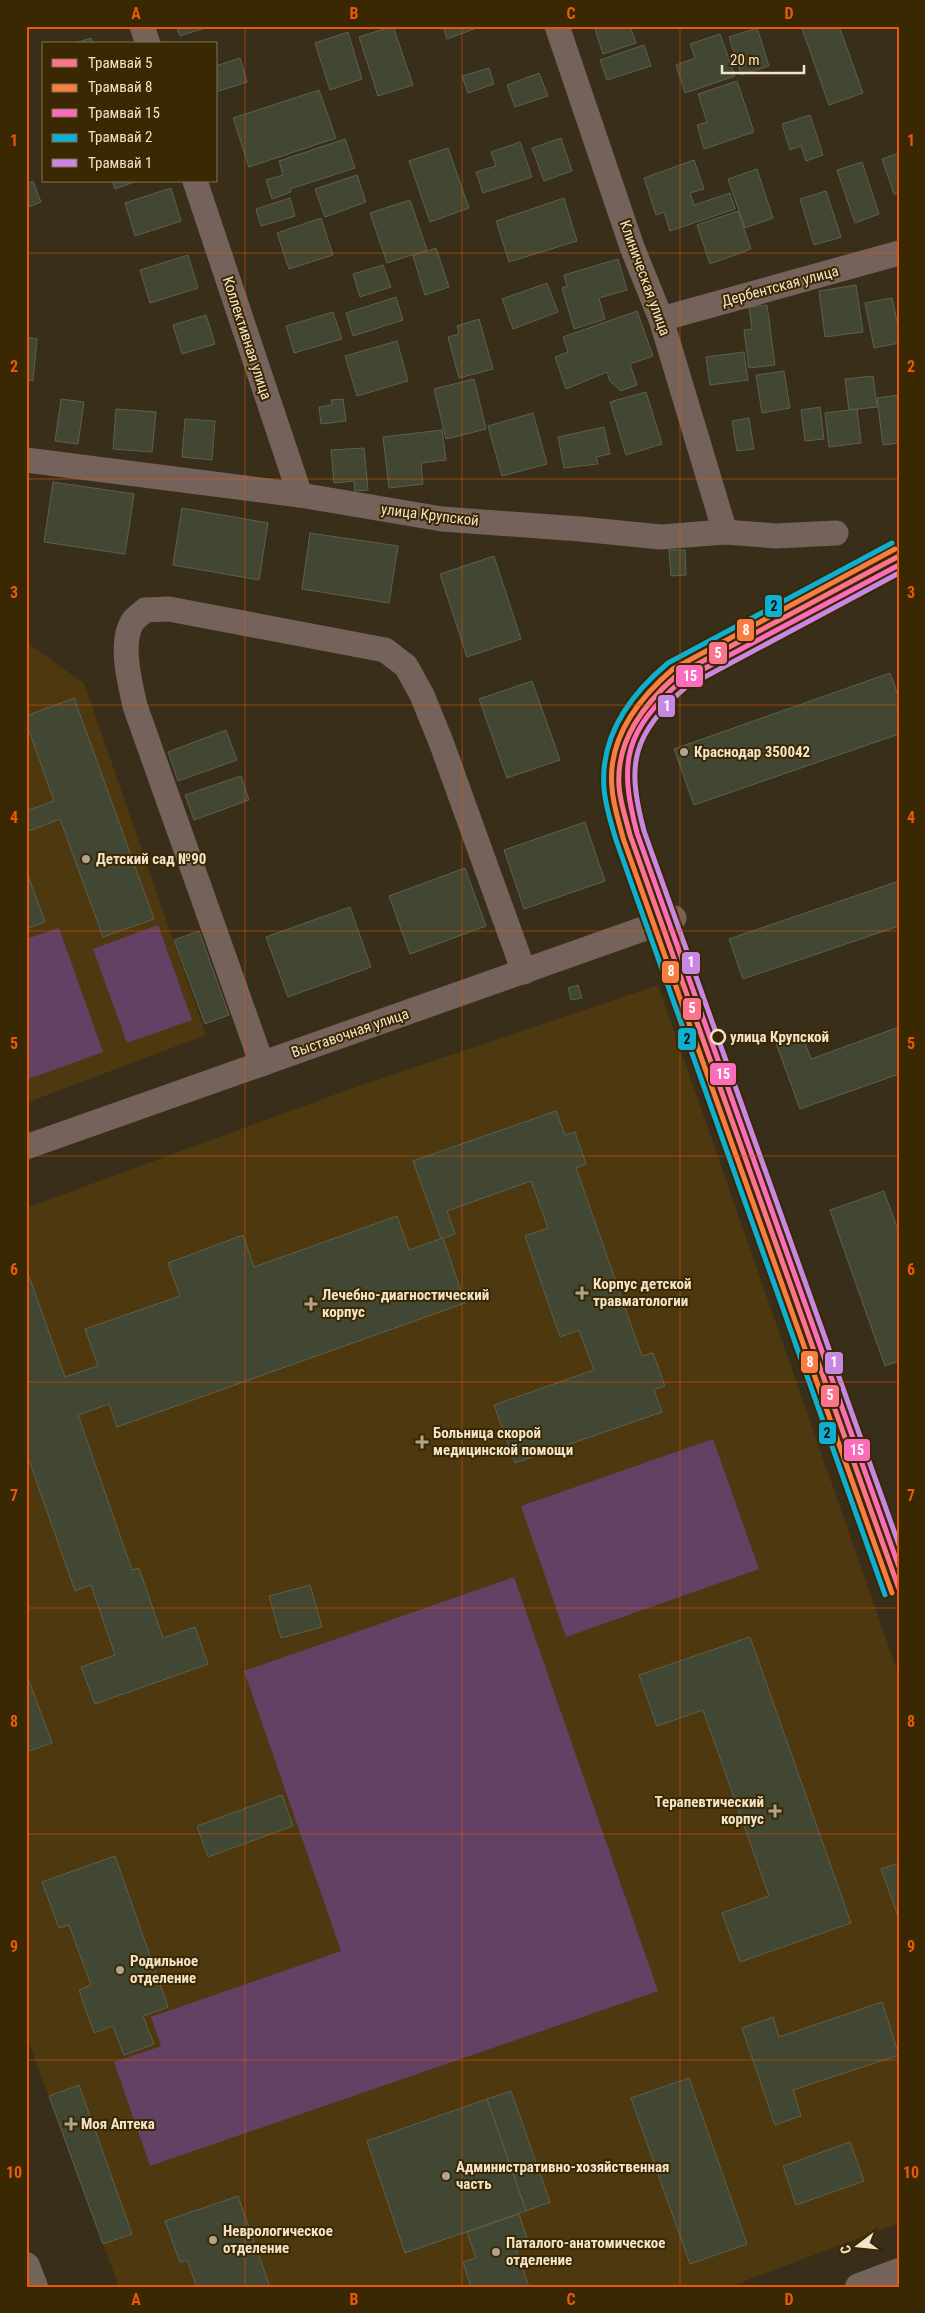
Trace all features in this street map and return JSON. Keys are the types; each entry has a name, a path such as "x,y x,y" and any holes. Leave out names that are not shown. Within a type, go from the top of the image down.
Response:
{"street":[{"path":"142,26 147,42"},
{"name":"Клиническая улица","path":"556,26 629,238 661,319 725,532"},
{"name":"Коллективная улица","path":"195,182 300,495"},
{"name":"Дербентская улица","path":"661,319 899,253"},
{"name":"улица Крупской","path":"26,460 300,495 442,520 580,529 661,537 725,532 776,536 836,533"},
{"path":"262,1064 135,706 128,669 127,642 133,621 145,610 169,609 385,650 406,666 422,695 441,742 524,972"},
{"name":"Выставочная улица","path":"26,1147 674,918"},
{"path":"26,2266 34,2287"},
{"path":"859,2287 899,2272"}],"shaded area":[{"name":"Детский сад №90","path":"26,642 84,683 206,1035 26,1103"},
{"path":"158,925 192,1020 127,1043 93,949"},
{"path":"59,928 103,1052 26,1080 26,939"},
{"name":"Больница скорой медицинской помощи","path":"658,985 899,1676 899,2223 729,2287 119,2287 26,2035 26,1208 350,1089"},
{"path":"713,1439 759,1569 566,1637 521,1506"},
{"path":"514,1577 658,1991 150,2166 114,2062 161,2046 151,2017 341,1951 244,1671"}],"building":[{"path":"176,26 211,26 180,36"},
{"path":"393,26 413,85 378,96 359,37"},
{"path":"443,26 473,26 474,29 447,39"},
{"path":"602,26 630,26 636,43 603,54 595,29"},
{"path":"801,26 839,26 863,93 829,105"},
{"path":"757,28 769,66 741,75 729,37"},
{"path":"348,32 362,79 330,90 315,43"},
{"path":"720,34 735,76 685,93 676,65 695,58 690,44"},
{"path":"91,38 92,42 78,42"},
{"path":"644,45 651,66 607,80 600,60"},
{"path":"240,58 247,82 218,91 218,65"},
{"path":"489,68 494,84 468,93 462,76"},
{"path":"539,73 548,96 515,107 507,85"},
{"path":"737,81 754,132 704,149 697,125 707,122 698,94"},
{"path":"319,90 336,138 249,167 233,118"},
{"path":"810,115 823,155 806,161 801,146 790,150 782,124"},
{"path":"561,138 572,171 544,181 532,148"},
{"path":"345,139 355,168 290,189 291,192 272,199 266,180 283,175 279,161"},
{"path":"520,142 532,177 483,193 476,172 496,166 491,152"},
{"path":"448,148 469,208 430,222 409,161"},
{"path":"899,153 899,193 894,194 882,159"},
{"path":"694,160 704,189 690,193 694,205 730,193 735,209 670,231 664,212 656,215 644,178"},
{"path":"862,162 879,214 855,223 837,170"},
{"path":"757,169 773,218 745,228 728,179"},
{"path":"357,175 366,202 325,217 315,189"},
{"path":"33,181 41,202 26,208 26,184"},
{"path":"112,182 134,182 115,189"},
{"path":"171,188 181,221 135,236 125,203"},
{"path":"826,191 841,237 814,245 800,199"},
{"path":"290,198 295,216 261,226 256,209"},
{"path":"564,198 577,241 509,262 496,221"},
{"path":"410,200 427,250 387,263 370,213"},
{"path":"738,211 751,249 710,264 697,225"},
{"path":"321,218 333,255 289,269 277,233"},
{"path":"436,248 449,287 425,295 413,256"},
{"path":"188,255 198,288 150,303 140,270"},
{"path":"618,259 627,290 599,298 605,319 574,329 562,288 567,286 564,275"},
{"path":"383,265 391,287 360,297 353,274"},
{"path":"547,283 558,312 513,329 502,299"},
{"path":"856,285 863,332 825,337 819,291"},
{"path":"396,297 403,320 353,336 346,313"},
{"path":"892,298 899,331 899,343 874,348 865,303"},
{"path":"767,305 775,365 749,368 744,330 752,329 749,307"},
{"path":"637,311 653,356 630,364 637,385 621,391 610,381 607,372 566,389 555,357 568,352 563,337"},
{"path":"333,312 342,339 294,353 286,326"},
{"path":"206,315 215,344 182,354 173,325"},
{"path":"479,319 493,369 459,378 448,337 459,334 457,326"},
{"path":"26,337 37,339 33,381 26,380"},
{"path":"397,341 408,381 357,396 345,356"},
{"path":"744,352 748,380 710,385 706,357"},
{"path":"784,371 790,408 762,413 756,375"},
{"path":"873,376 877,407 849,410 845,379"},
{"path":"474,379 486,429 446,439 434,389"},
{"path":"646,392 662,444 626,455 610,402"},
{"path":"899,395 899,443 883,445 877,398"},
{"path":"61,399 84,402 78,444 55,441"},
{"path":"343,399 346,421 321,424 319,407 332,405 331,400"},
{"path":"820,407 824,439 805,441 801,410"},
{"path":"116,409 156,412 152,452 113,449"},
{"path":"857,409 861,443 829,447 825,413"},
{"path":"533,413 547,464 502,476 488,426"},
{"path":"749,418 754,449 737,451 732,421"},
{"path":"185,419 215,421 212,460 182,457"},
{"path":"604,427 610,454 596,457 598,464 564,468 558,437"},
{"path":"442,430 446,460 421,463 423,484 389,488 383,437"},
{"path":"364,448 368,490 355,491 354,481 334,483 331,450"},
{"path":"53,482 134,494 125,554 44,542"},
{"path":"182,508 268,523 259,580 173,565"},
{"path":"310,533 398,546 389,603 302,589"},
{"path":"669,550 685,550 686,575 671,576"},
{"path":"494,556 521,639 467,657 440,574"},
{"path":"890,673 899,698 899,734 694,805 674,749"},
{"path":"532,681 560,760 507,778 479,699"},
{"path":"74,698 154,919 103,937 60,819 26,832 26,811 54,801 26,722 26,716"},
{"path":"226,730 237,760 178,781 168,752"},
{"path":"241,776 249,800 194,820 185,795"},
{"path":"585,822 605,881 524,909 504,850"},
{"path":"465,868 486,926 410,954 389,896"},
{"path":"26,870 45,922 26,929"},
{"path":"899,881 899,926 743,979 729,939"},
{"path":"350,907 371,967 288,997 266,937"},
{"path":"199,931 229,1015 205,1024 174,940"},
{"path":"578,985 582,998 571,1000 568,988"},
{"path":"899,1027 899,1074 800,1109 776,1043 802,1034 811,1059"},
{"name":"Корпус детской травматологии","path":"556,1111 565,1135 575,1132 586,1164 576,1168 642,1356 653,1353 665,1386 654,1390 662,1412 515,1463 494,1405 594,1370 579,1330 560,1337 525,1236 548,1228 531,1181 447,1211 455,1234 441,1239 413,1161"},
{"path":"884,1191 899,1233 899,1361 885,1366 830,1210"},
{"path":"397,1216 409,1250 443,1238 465,1303 117,1427 109,1404 78,1415 132,1570 139,1568 163,1638 195,1627 208,1664 95,1704 81,1667 115,1655 91,1585 75,1591 29,1460 26,1461 26,1268 65,1377 98,1366 85,1329 180,1296 168,1263 243,1235 254,1267"},
{"path":"310,1585 322,1627 281,1638 269,1596"},
{"name":"Терапевтический корпус","path":"750,1637 851,1923 740,1962 722,1913 769,1896 703,1710 657,1726 639,1675"},
{"path":"26,1673 52,1743 26,1752"},
{"path":"282,1795 293,1826 208,1857 197,1826"},
{"name":"Родильное отделение","path":"115,1856 168,2007 143,2016 154,2044 124,2055 113,2026 94,2033 79,1990 91,1985 69,1925 59,1928 42,1882"},
{"path":"899,1863 899,1919 881,1869"},
{"path":"882,2002 899,2055 793,2090 801,2116 775,2125 742,2028 773,2017 779,2037"},
{"path":"689,2078 747,2244 690,2264 631,2098"},
{"path":"79,2085 132,2234 103,2244 49,2096"},
{"path":"511,2091 550,2202 526,2211 487,2099"},
{"name":"Административно-хозяйственная часть","path":"487,2099 526,2211 405,2253 367,2141"},
{"path":"850,2142 864,2181 796,2205 783,2166"},
{"name":"Неврологическое отделение","path":"238,2196 270,2287 197,2287 187,2260 180,2262 165,2221"},
{"name":"Паталого-анатомическое отделение","path":"519,2214 528,2241 515,2246 529,2287 471,2287 463,2262 476,2258 467,2232"}],"tram line":[{"name":"2","path":"885,1595 616,840 608,814 604,788 604,769 607,751 613,734 630,702 654,675 668,663 892,543"},
{"name":"8","path":"892,1593 623,838 614,801 612,770 614,753 628,721 648,693 673,669 895,549"},
{"name":"5","path":"899,556 677,675 654,698 634,724 627,738 619,769 622,805 630,835 899,1589"},
{"name":"15","path":"899,565 681,681 662,699 637,732 628,766 628,786 637,833 899,1567"},
{"name":"1","path":"899,573 686,687 654,720 644,736 638,751 635,768 635,787 644,831 899,1545"}],"place":[{"name":"Краснодар 350042","path":"684,752"},
{"name":"Детский сад №90","path":"86,859"},
{"name":"улица Крупской","path":"718,1037"},
{"name":"Корпус детской травматологии","path":"582,1293"},
{"name":"Лечебно-диагностический корпус","path":"311,1304"},
{"name":"Больница скорой медицинской помощи","path":"422,1442"},
{"name":"Терапевтический корпус","path":"775,1811"},
{"name":"Родильное отделение","path":"120,1970"},
{"name":"Моя Аптека","path":"71,2124"},
{"name":"Административно-хозяйственная часть","path":"446,2176"},
{"name":"Неврологическое отделение","path":"213,2240"},
{"name":"Паталого-анатомическое отделение","path":"496,2252"}]}
